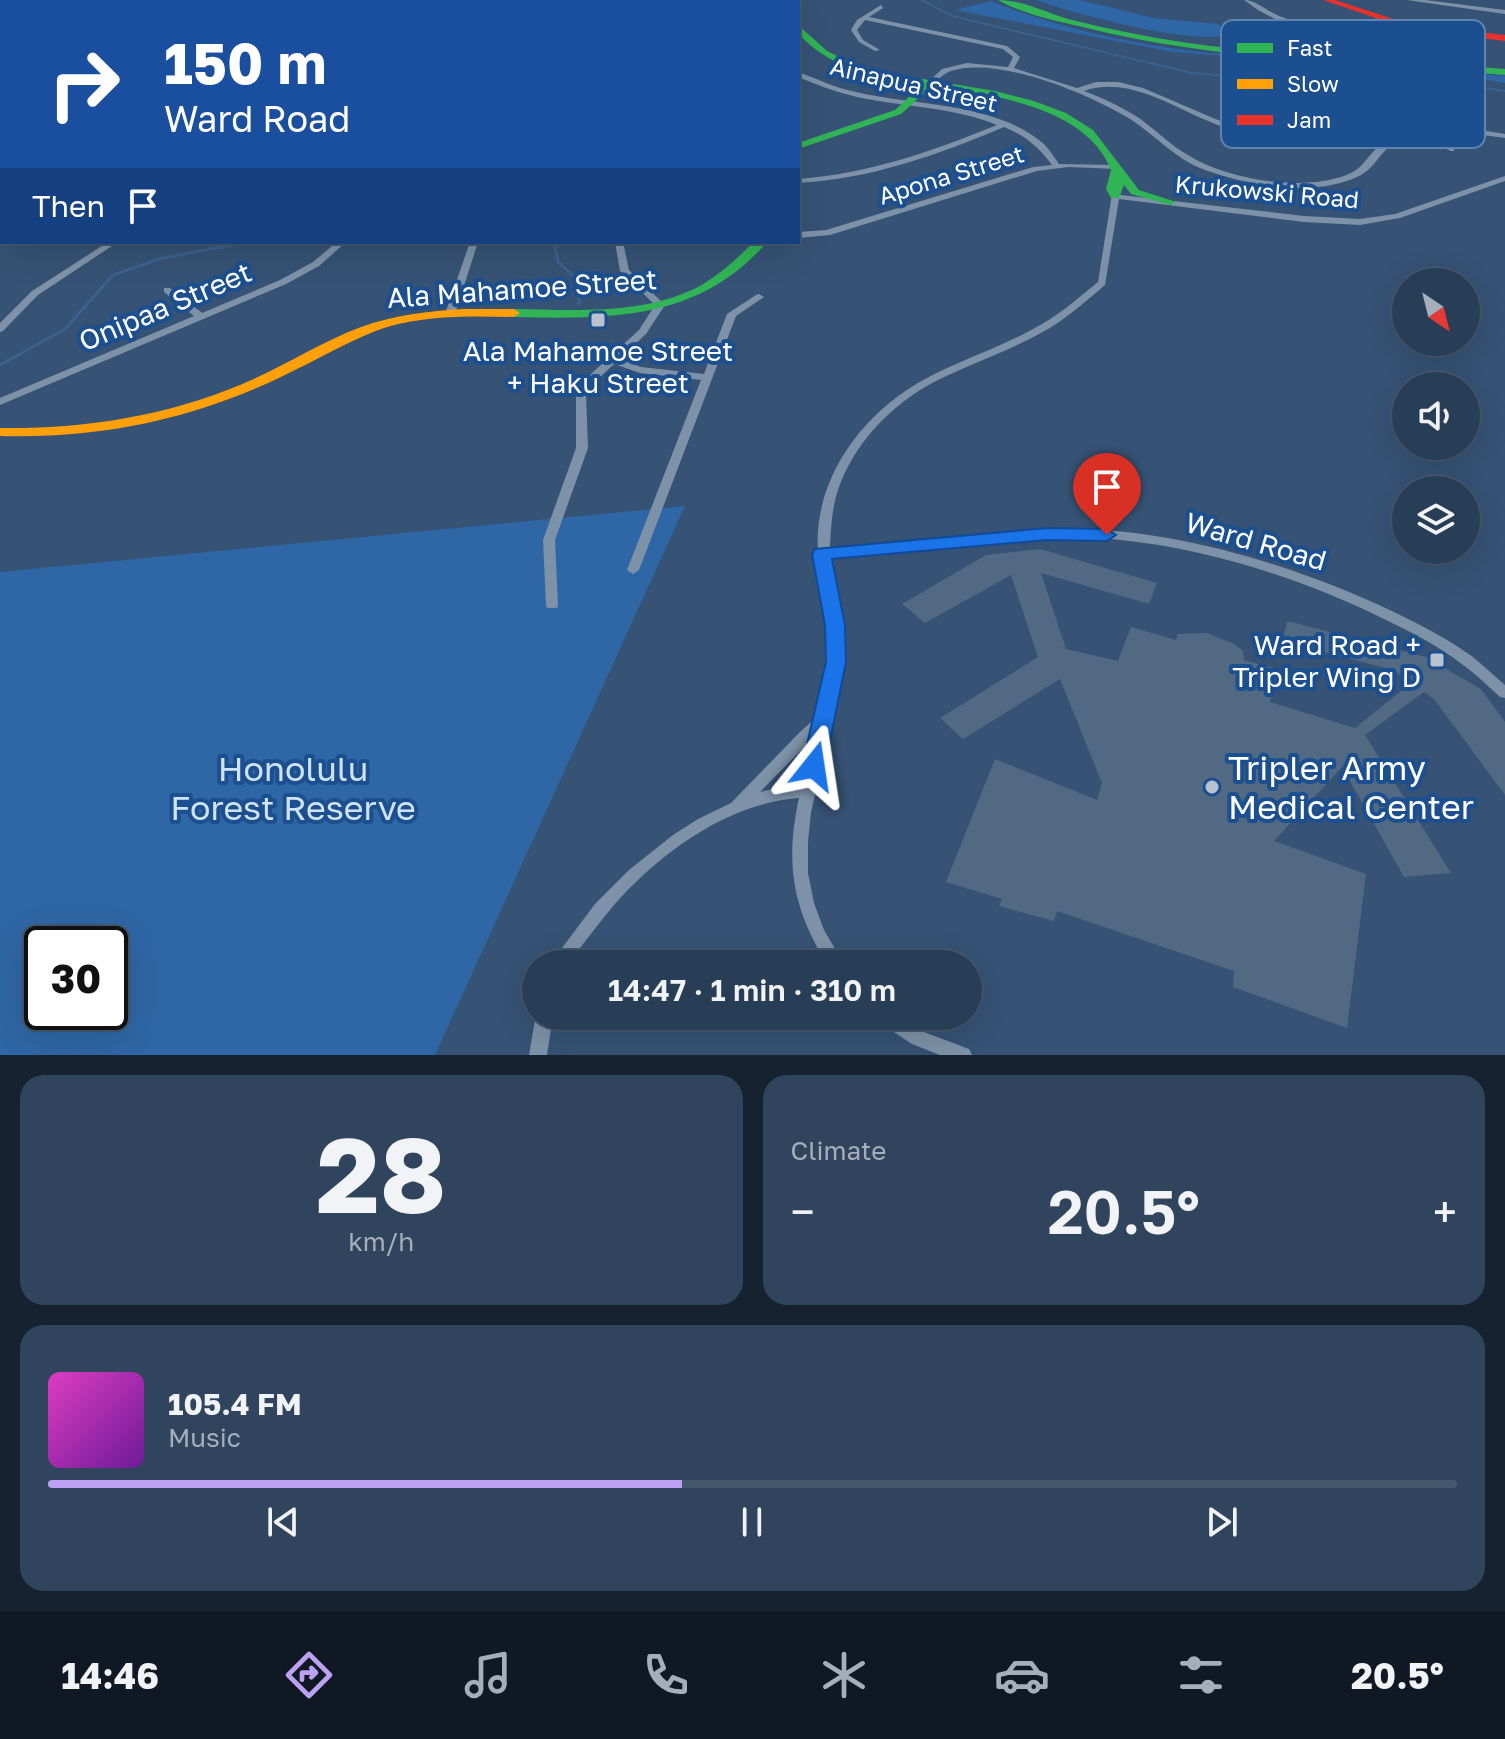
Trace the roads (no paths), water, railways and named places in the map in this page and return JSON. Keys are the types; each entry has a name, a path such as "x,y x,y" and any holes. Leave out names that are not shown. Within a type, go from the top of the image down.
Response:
{"main road":[{"path":"1000,0 1162,35 1221,40"},
{"path":"1327,0 1385,20"},
{"path":"1027,4 1104,32 1177,45 1221,49"},
{"path":"800,16 834,53 871,72"},
{"path":"800,30 825,55 871,72 994,95 1057,113 1097,137 1112,153 1117,168 1135,192 1170,202"},
{"path":"1485,36 1505,38"},
{"path":"1485,62 1505,64"},
{"path":"1485,70 1505,72"},
{"path":"800,145 824,135 895,116 912,106 929,84"},
{"path":"1115,196 1111,189 1117,168"},
{"name":"Ala Mahamoe Street","path":"0,432 84,430 179,411 255,384 369,327 406,318 450,314 592,314 660,305 710,286 759,244"}],"street":[{"path":"1247,0 1283,19"},
{"path":"1410,0 1505,12"},
{"path":"877,50 854,33 856,24 881,7"},
{"path":"864,18 1000,46 1017,57 1010,69"},
{"path":"1278,20 1291,20"},
{"path":"929,84 936,74 953,67 980,65 1010,69 1076,91 1124,112 1197,164 1256,180 1300,184 1340,179 1365,168 1383,148"},
{"name":"Ainapua Street","path":"800,75 836,90 1003,125 1040,145 1056,165"},
{"path":"1076,91 1093,85 1123,87 1178,103 1221,125"},
{"path":"800,181 834,179 952,146 1003,125"},
{"path":"1485,135 1505,136"},
{"name":"Apona Street","path":"800,235 827,233 1056,165 1117,168"},
{"name":"Krukowski Road","path":"1115,196 1318,220 1360,222 1397,216 1505,178"},
{"path":"828,950 813,926 798,872 798,847 807,791 827,715 836,662 835,625 822,554 825,509 847,459 878,419 912,389 935,375 1035,333 1069,311 1102,283 1115,196"},
{"path":"0,329 35,293 111,244"},
{"name":"Onipaa Street","path":"0,402 295,277 339,244"},
{"path":"450,314 473,244"},
{"path":"552,605 549,540 582,448 581,394 611,360 643,332 660,305 625,271 619,244"},
{"path":"167,290 201,317"},
{"path":"633,570 732,314 759,297"},
{"path":"611,360 640,370 707,377"},
{"name":"Ward Road","path":"822,554 1077,533 1170,543 1278,571 1326,588 1398,620 1460,656 1505,693"},
{"path":"569,950 617,891 674,844 737,805 775,771 827,715"},
{"path":"737,805 790,791 807,791"},
{"path":"538,1055 542,1030"},
{"path":"906,1030 918,1038 963,1055"}],"waterway":[{"path":"922,0 952,16 1192,73 1221,75"},
{"path":"1485,88 1505,91"},
{"path":"0,365 65,329 113,275 162,258 238,244"},
{"path":"554,244 558,262 580,282 579,304"}],"place":[{"name":"Ala Mahamoe Street + Haku Street","path":"598,320"},
{"name":"Ward Road + Tripler Wing D","path":"1437,660"},
{"name":"Tripler Army Medical Center","path":"1212,787"}],"park label":[{"name":"Honolulu Forest Reserve","path":"293,788"}]}
